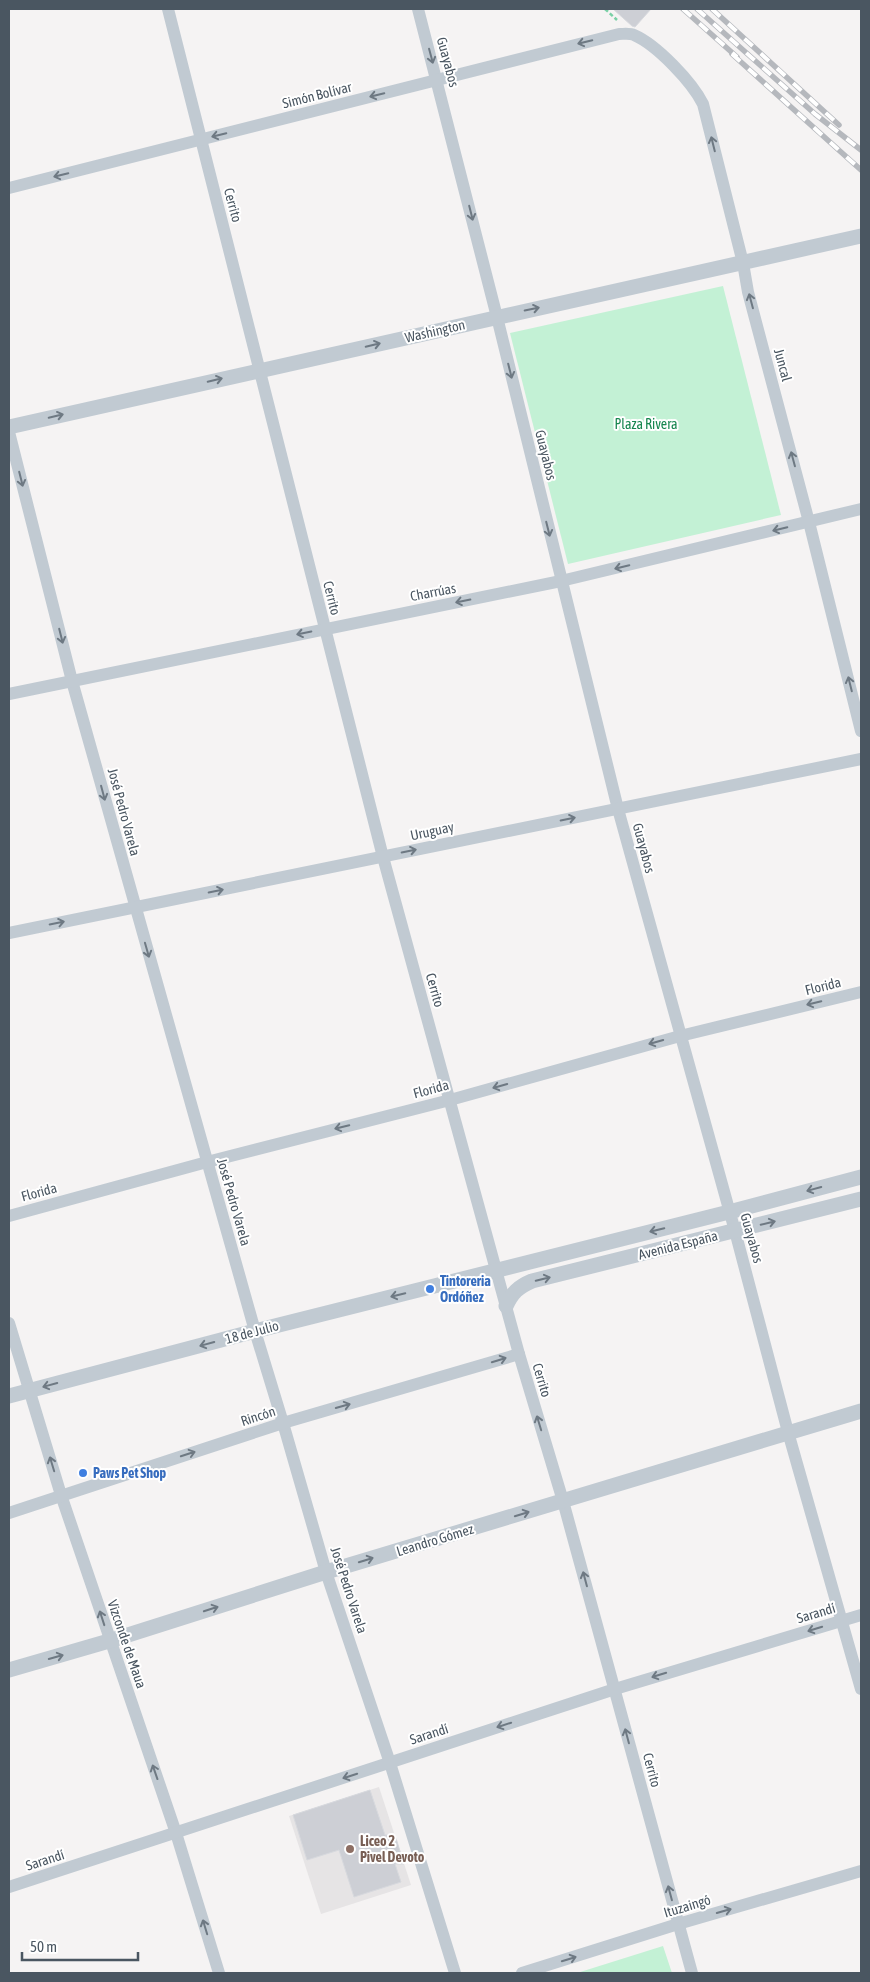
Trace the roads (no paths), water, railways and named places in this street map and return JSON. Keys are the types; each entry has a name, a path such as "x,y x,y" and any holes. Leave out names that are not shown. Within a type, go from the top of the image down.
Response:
{"street":[{"name":"Cerrito","path":"168,9 383,857 497,1270 518,1354 563,1501 692,1973"},
{"name":"Guayabos","path":"418,9 497,317 618,809 735,1231 788,1432 861,1689"},
{"name":"Simón Bolívar","path":"9,188 619,34 633,34"},
{"name":"Juncal","path":"633,34 648,44 686,77 703,104 743,263 748,292 809,522 861,731"},
{"name":"Washington","path":"9,426 861,236"},
{"name":"José Pedro Varela","path":"9,432 72,681 255,1331 284,1423 326,1572 390,1763 455,1973"},
{"name":"Charrúas","path":"9,694 561,581 861,510"},
{"name":"Uruguay","path":"9,933 861,759"},
{"name":"Florida","path":"9,1216 207,1162 450,1100 680,1036 861,992"},
{"name":"Avenida España","path":"497,1270 861,1177"},
{"name":"Avenida España","path":"506,1306 511,1295 519,1287 532,1281 861,1199"},
{"name":"18 de Julio","path":"9,1396 497,1270"},
{"name":"Vizconde de Maua","path":"9,1323 61,1495 109,1641 176,1833 219,1973"},
{"name":"Rincón","path":"9,1513 284,1423 518,1354"},
{"name":"Leandro Gómez","path":"9,1670 109,1641 326,1572 861,1411"},
{"name":"Sarandí","path":"9,1887 615,1689 861,1615"},
{"name":"Ituzaingó","path":"522,1973 678,1924 861,1871"}],"railway":[{"path":"683,9 737,57"},
{"path":"697,9 815,114 861,150"},
{"path":"712,9 839,125"},
{"path":"732,54 861,170"}],"place":[{"name":"Tintoreria Ordóñez","path":"430,1289"},
{"name":"Paws Pet Shop","path":"83,1473"},
{"name":"Liceo 2 Pivel Devoto","path":"350,1849"}],"park label":[{"name":"Plaza Rivera","path":"646,424"}]}
